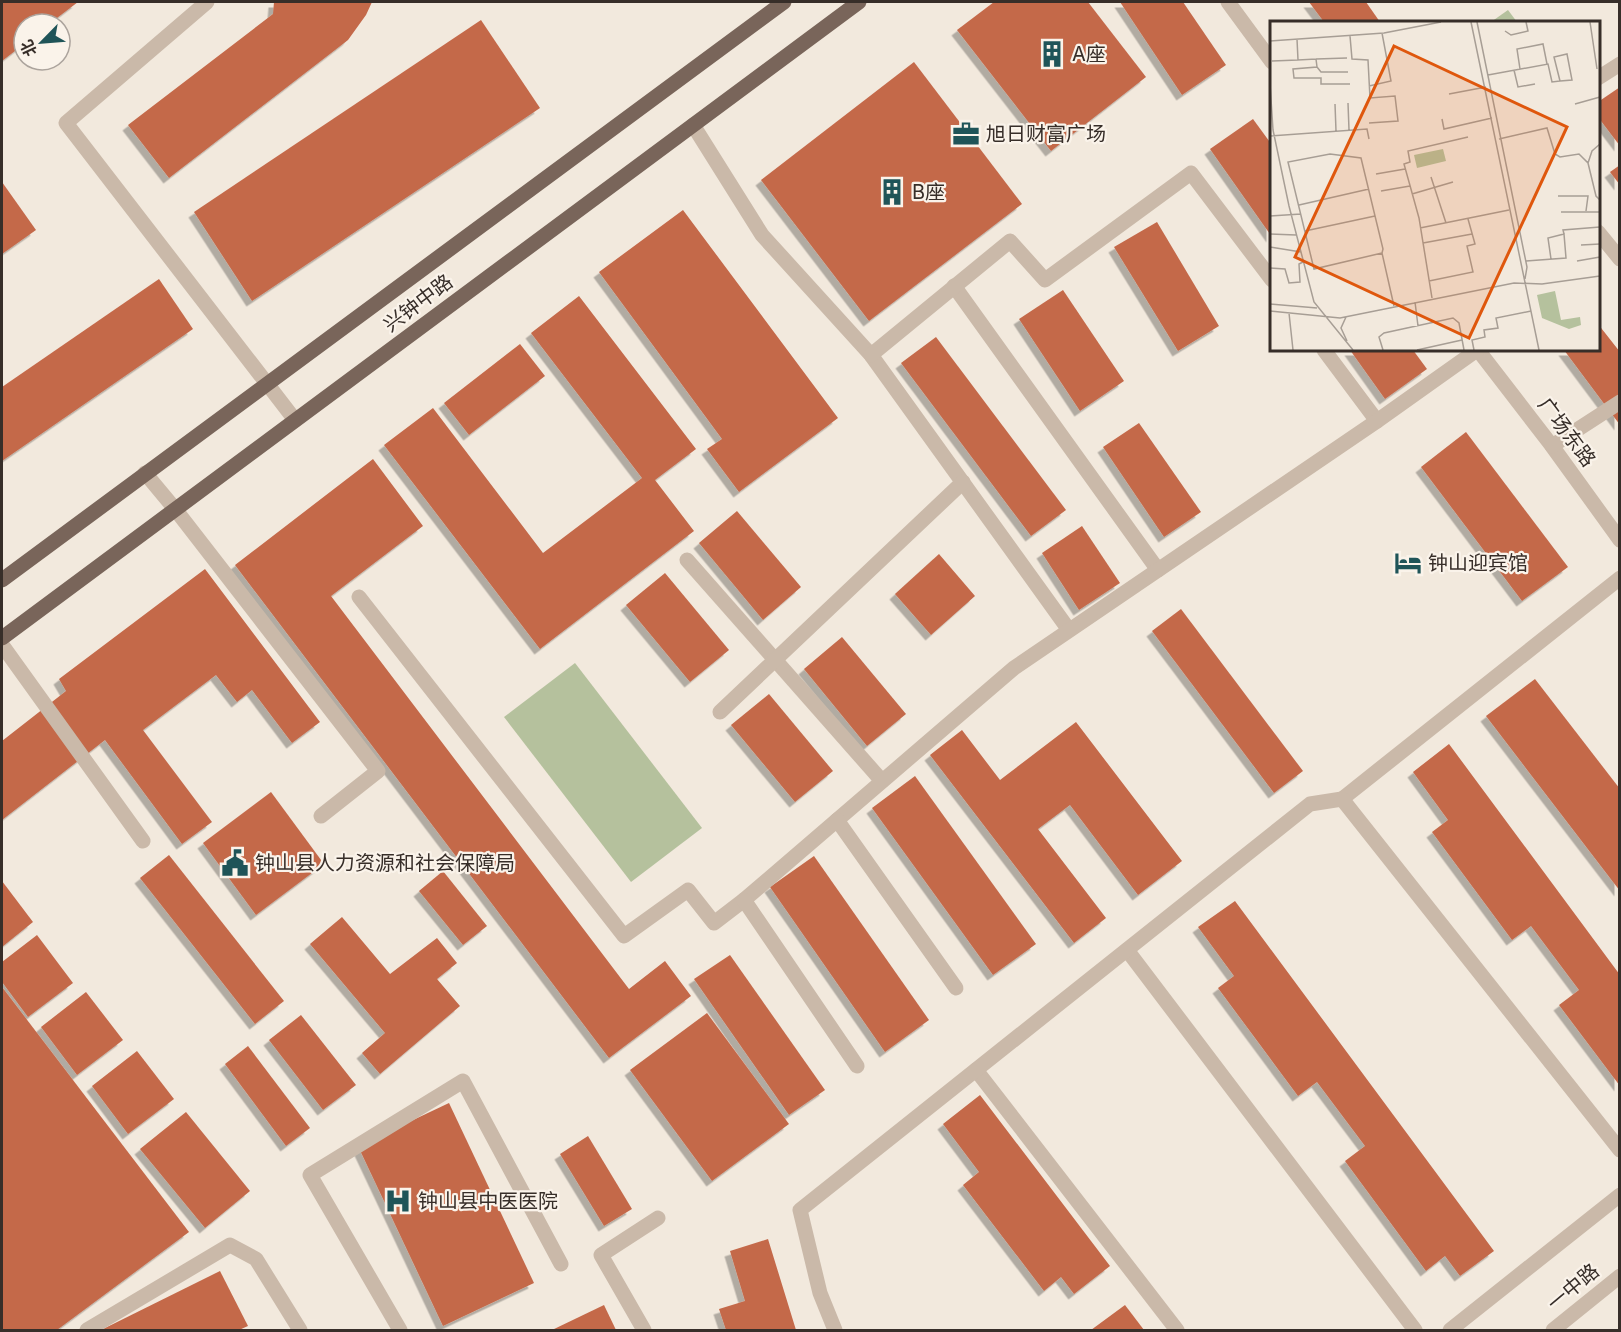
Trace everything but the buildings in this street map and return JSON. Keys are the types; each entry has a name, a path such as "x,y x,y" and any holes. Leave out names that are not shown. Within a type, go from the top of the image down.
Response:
{"main road":[{"name":"兴钟中路","path":"2,580 784,2"},
{"name":"兴钟中路","path":"2,638 859,2"}],"street":[{"path":"207,2 66,123 295,420"},
{"path":"1228,2 1270,59"},
{"path":"1600,77 1620,64"},
{"path":"693,125 762,235 871,355 1069,630"},
{"path":"871,355 1010,241 1045,280 1191,172 1270,277"},
{"path":"1600,233 1620,259"},
{"path":"954,286 1158,570"},
{"path":"1325,351 1377,421"},
{"path":"359,597 624,936 688,890 714,923 744,900 1014,668 1377,421 1476,351"},
{"name":"广场东路","path":"1478,351 1552,446 1620,540"},
{"path":"1552,446 1620,402"},
{"path":"146,473 378,771 321,816"},
{"path":"720,712 963,482"},
{"path":"687,560 882,781"},
{"path":"835,1330 820,1293 800,1210 1310,804 1342,799 1620,578"},
{"path":"2,645 143,840"},
{"path":"1342,799 1620,1150"},
{"path":"837,820 956,988"},
{"path":"744,900 857,1066"},
{"path":"1127,950 1415,1330"},
{"path":"976,1070 1177,1330"},
{"path":"400,1330 310,1175 463,1081 561,1264"},
{"path":"1450,1330 1620,1195"},
{"path":"644,1330 601,1254 658,1218"},
{"path":"87,1330 230,1245 256,1259 300,1330"},
{"name":"一中路","path":"1553,1330 1620,1276"},
{"path":"1574,1314 1578,1330"}],"green space":[{"path":"1508,10 1516,21 1492,21"},
{"path":"575,663 702,828 631,882 504,717"}],"place":[{"name":"A座","path":"1052,54"},
{"name":"旭日财富广场","path":"966,134"},
{"name":"B座","path":"892,192"},
{"name":"钟山迎宾馆","path":"1408,563"},
{"name":"钟山县人力资源和社会保障局","path":"235,863"},
{"name":"钟山县中医医院","path":"398,1201"}]}
